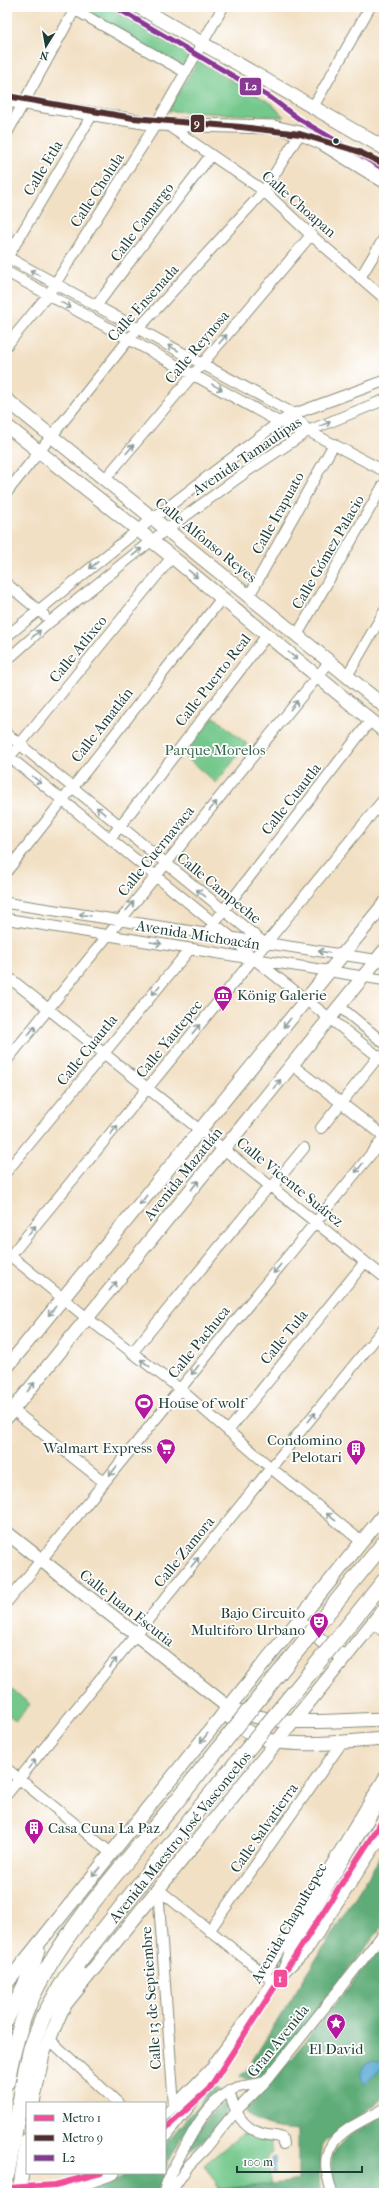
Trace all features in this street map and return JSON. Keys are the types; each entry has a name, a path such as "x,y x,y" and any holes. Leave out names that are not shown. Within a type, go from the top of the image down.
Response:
{"highway":[{"path":"7,2082 18,2034 33,1996 59,1950 95,1902 384,1543"},
{"path":"7,2174 22,2088 37,2030 55,1995 97,1937 193,1816 384,1581"},
{"path":"63,2007 71,1987 93,1957 97,1937"}],"main road":[{"path":"139,7 384,148"},
{"path":"7,100 22,104 163,125 273,128 300,133 322,143 384,181"},
{"name":"Calle Alfonso Reyes","path":"7,400 384,706"},
{"path":"7,426 172,557 384,730"},
{"name":"Avenida Mazatlán","path":"7,1367 384,904"},
{"name":"Avenida Mazatlán","path":"14,1415 87,1318 363,976 381,957"},
{"path":"7,1983 384,1514"},
{"name":"Calle Juan Escutia","path":"7,1533 40,1561 136,1635 226,1710"},
{"name":"Avenida Maestro José Vasconcelos","path":"33,2102 39,2071 49,2039 63,2007 384,1609"},
{"path":"301,1617 303,1625 336,1653 347,1656"},
{"path":"226,1710 256,1717 294,1720 384,1719"},
{"path":"226,1710 239,1727 277,1742 343,1742 384,1739"},
{"path":"274,1976 307,1948 384,1832"},
{"path":"7,2020 34,1964 40,1942"},
{"name":"Avenida Chapultepec","path":"216,2063 274,1976"},
{"path":"166,2134 204,2086 216,2063"},
{"path":"19,2193 26,2151"},
{"path":"48,2192 76,2186 110,2174"}],"street":[{"name":"Calle Cholula","path":"7,345 48,295 163,125 185,72 223,7"},
{"path":"313,107 370,7"},
{"path":"7,133 73,8 185,72"},
{"name":"Calle Etla","path":"7,258 92,115"},
{"name":"Calle Choapan","path":"163,125 264,190 311,235 384,298"},
{"name":"Calle Ensenada","path":"7,492 129,339 139,330 264,190 300,133"},
{"name":"Calle Camargo","path":"96,306 211,155"},
{"name":"Calle Reynosa","path":"105,478 311,235"},
{"path":"360,278 384,238"},
{"path":"7,258 294,414 308,431"},
{"path":"7,272 279,422 308,431 384,471"},
{"name":"Avenida Tamaulipas","path":"7,636 138,530 279,422 294,414 384,381"},
{"name":"Avenida Tamaulipas","path":"7,660 50,621 151,541 249,470 308,431 384,400"},
{"name":"Calle Irapuato","path":"249,596 334,444"},
{"name":"Calle Gómez Palacio","path":"297,635 384,484"},
{"name":"Calle Atlixco","path":"8,757 172,557"},
{"path":"7,584 50,621"},
{"name":"Calle Amatlán","path":"7,871 222,598"},
{"path":"347,676 384,612"},
{"name":"Calle Puerto Real","path":"110,839 267,635"},
{"name":"Calle Cuernavaca","path":"7,1060 330,661"},
{"name":"Calle Cuautla","path":"205,934 371,720"},
{"name":"Calle Campeche","path":"7,734 223,911 265,943"},
{"name":"Calle Campeche","path":"8,757 232,938 254,959 381,1058"},
{"name":"Calle Yautepec","path":"8,1256 149,1088 254,959 265,943 384,799"},
{"name":"Avenida Michoacán","path":"7,903 342,955 381,957"},
{"name":"Avenida Michoacán","path":"7,919 384,980"},
{"name":"Calle Cuautla","path":"7,1171 190,949"},
{"name":"Calle Vicente Suárez","path":"7,976 201,1129 384,1277"},
{"path":"339,1006 384,1043"},
{"path":"321,1128 381,1058"},
{"path":"292,1065 384,1137"},
{"name":"Calle Pachuca","path":"7,1602 384,1137"},
{"path":"132,1353 304,1148"},
{"path":"8,1256 180,1389 271,1468 362,1542"},
{"name":"Calle Tula","path":"228,1431 364,1262"},
{"name":"Calle Zamora","path":"7,1794 384,1328"},
{"path":"14,1415 104,1482"},
{"path":"374,1622 384,1632"},
{"name":"Calle Salvatierra","path":"210,1931 343,1742"},
{"path":"7,1769 111,1853"},
{"name":"Avenida Chapultepec","path":"274,1976 384,1777"},
{"name":"Avenida Chapultepec","path":"274,1976 384,1795"},
{"path":"158,1889 210,1931 274,1976"},
{"name":"Calle 13 de Septiembre","path":"158,1889 174,2106"},
{"name":"Gran Avenida","path":"170,2193 190,2165 235,2112 266,2081 384,1933"},
{"path":"49,2039 117,2102"},
{"name":"Avenida Chapultepec","path":"166,2114 216,2063"},
{"path":"164,2193 172,2170 203,2114 229,2091 239,2086 254,2086 266,2081"},
{"path":"229,2091 235,2112 247,2126 257,2132 282,2138 283,2144"},
{"path":"332,2193 327,2178 327,2155 334,2142 346,2132 384,2109"}],"green space":[{"path":"88,7 107,7 191,56 183,69 85,12"},
{"path":"198,61 271,103 284,117 168,111"},
{"name":"Parque Morelos","path":"214,717 247,744 216,783 183,755"},
{"path":"7,1686 30,1704 16,1721 7,1713"},
{"path":"384,1851 384,1924 271,2069 264,2075 253,2079 239,2077 247,2069"},
{"path":"384,1945 384,2098 323,2143 319,2171 320,2193 211,2193 215,2190 298,2181 298,2130 276,2128 263,2124 251,2117 245,2111 281,2071"},
{"path":"213,2087 221,2091 182,2136 166,2167 166,2143"},
{"path":"224,2103 227,2108 221,2122 210,2134 185,2153 209,2115"},
{"path":"384,2116 384,2193 337,2193 332,2177 334,2153 348,2136"},
{"path":"242,2134 270,2138 272,2153 267,2157 273,2192 222,2193 204,2165"},
{"path":"125,2174 164,2174 157,2193 79,2193 114,2181"}],"water":[{"path":"374,2061 384,2064 365,2085 361,2077 363,2067"},
{"path":"275,2157 276,2173 273,2173 271,2158"}],"tunnel":[{"path":"7,2191 48,2192"}],"metro line":[{"name":"9","path":"7,96 133,118 241,127 300,134 357,151 384,164"},
{"name":"1","path":"166,2128 209,2089 384,1818"},
{"name":"1","path":"7,2188 55,2185 97,2174"}],"transit line":[{"name":"L2","path":"115,7 271,98 299,119 384,169"}],"place":[{"name":"König Galerie","path":"223,1012"},
{"name":"House of wolf","path":"144,1420"},
{"name":"Walmart Express","path":"166,1465"},
{"name":"Condomino Pelotari","path":"356,1466"},
{"name":"Bajo Circuito Multiforo Urbano","path":"319,1639"},
{"name":"Casa Cuna La Paz","path":"34,1845"},
{"name":"El David","path":"336,2040"}]}
